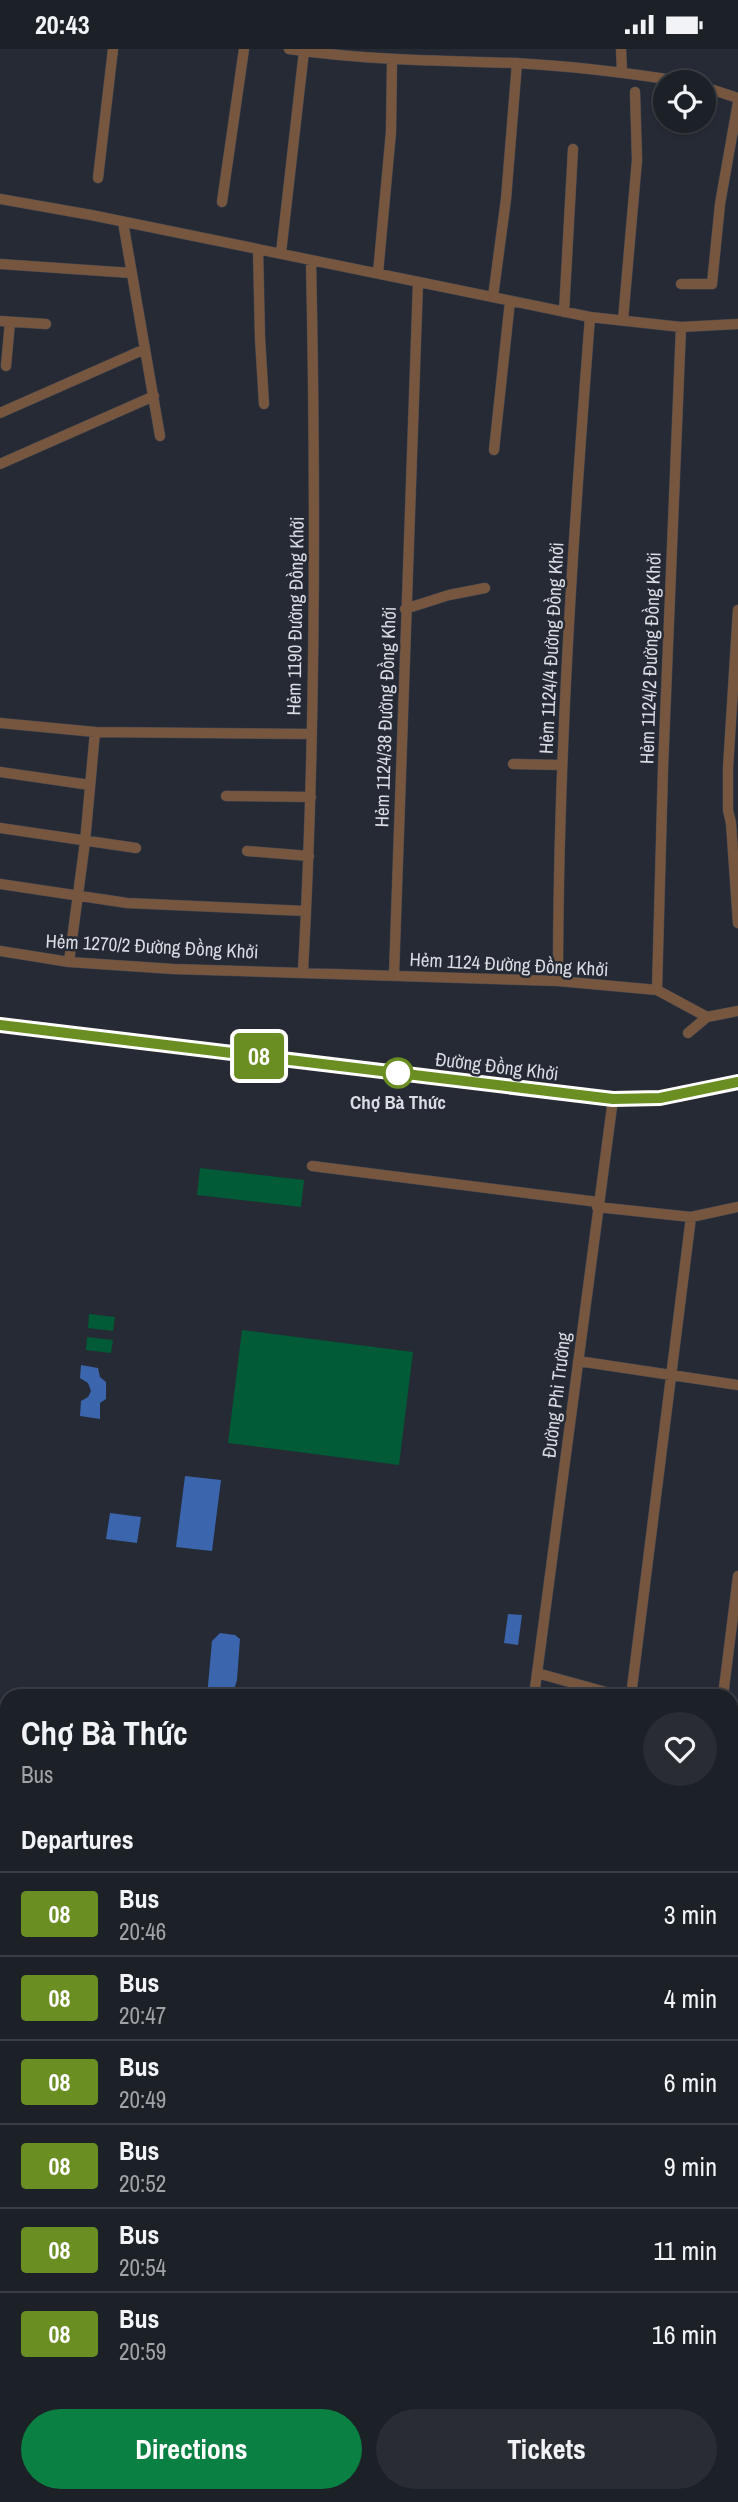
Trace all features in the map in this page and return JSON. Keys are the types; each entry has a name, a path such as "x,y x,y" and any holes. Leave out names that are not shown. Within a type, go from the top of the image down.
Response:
{"main road":[{"name":"Đường Đồng Khởi","path":"0,1024 613,1099 660,1098 738,1082"}],"street":[{"path":"98,178 113,49"},
{"path":"222,202 244,49"},
{"path":"289,49 328,51 392,60 517,64 653,77"},
{"path":"621,49 622,72"},
{"path":"281,254 304,51"},
{"path":"379,273 391,132 392,60"},
{"path":"493,297 506,199 517,64"},
{"path":"623,320 637,160 635,92"},
{"path":"681,284 712,284 720,204 738,100 716,92"},
{"path":"564,312 573,149"},
{"path":"0,199 590,317 681,327 738,324"},
{"path":"122,222 160,436"},
{"path":"258,249 264,404"},
{"name":"Hẻm 1190 Đường Đồng Khởi","path":"303,971 311,797 315,537 311,260"},
{"path":"0,264 131,273"},
{"name":"Hẻm 1124/38 Đường Đồng Khởi","path":"394,975 418,282"},
{"path":"494,450 510,301"},
{"name":"Hẻm 1124/4 Đường Đồng Khởi","path":"558,981 562,765 590,317"},
{"path":"6,366 5,322 46,324"},
{"name":"Hẻm 1124/2 Đường Đồng Khởi","path":"657,991 681,327"},
{"path":"0,413 145,349"},
{"path":"0,464 154,396"},
{"path":"405,609 449,595 485,588"},
{"path":"738,610 728,768 729,810 735,823 738,923"},
{"path":"0,723 95,732 311,734"},
{"path":"69,963 85,842 95,732"},
{"path":"513,764 562,765"},
{"path":"0,772 90,785"},
{"path":"226,796 311,797"},
{"path":"0,828 136,848"},
{"path":"247,851 309,856"},
{"path":"0,884 172,906 306,911"},
{"name":"Hẻm 1270/2 Đường Đồng Khởi","path":"0,951 69,963 173,969 303,971"},
{"name":"Hẻm 1124 Đường Đồng Khởi","path":"303,971 558,981 657,991 707,1017"},
{"path":"688,1033 707,1017 738,1011"},
{"name":"Đường Phi Trường","path":"535,1689 613,1099"},
{"path":"312,1166 691,1217 738,1207"},
{"path":"632,1689 691,1217"},
{"path":"578,1361 738,1385"},
{"path":"724,1689 738,1576"},
{"path":"537,1673 595,1689"}],"green space":[{"path":"200,1168 304,1180 301,1207 197,1195"},
{"path":"89,1314 115,1317 113,1331 88,1328"},
{"path":"242,1330 413,1352 399,1465 228,1443"},
{"path":"87,1337 113,1340 111,1353 86,1350"}],"water":[{"path":"81,1365 98,1368 100,1377 106,1382 106,1399 100,1403 100,1419 80,1416 81,1401 88,1397 91,1391 88,1383 80,1378"},
{"path":"185,1476 221,1480 212,1551 176,1547"},
{"path":"110,1513 141,1517 137,1543 106,1539"},
{"path":"508,1614 522,1615 518,1645 504,1643"},
{"path":"220,1633 235,1635 240,1639 234,1689 208,1689 212,1641"}],"bus line":[{"name":"08","path":"0,1025 613,1099 660,1098 738,1082"}],"place":[{"name":"Chợ Bà Thức","path":"398,1073"}]}
